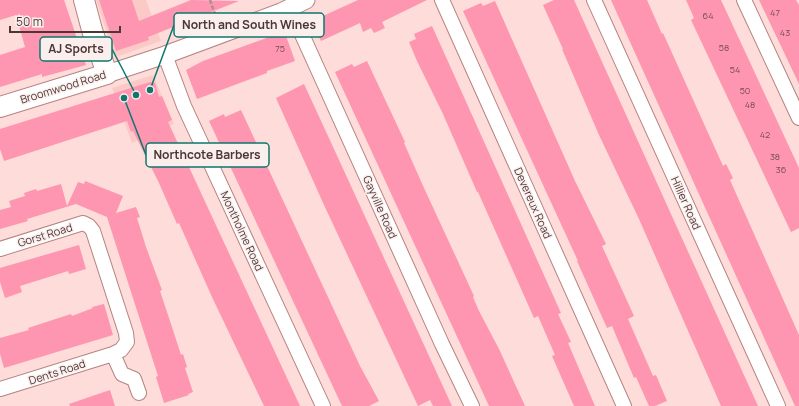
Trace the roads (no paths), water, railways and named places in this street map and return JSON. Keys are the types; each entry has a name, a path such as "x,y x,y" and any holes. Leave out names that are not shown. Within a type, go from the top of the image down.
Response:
{"main road":[{"path":"84,0 106,74"},
{"name":"Broomwood Road","path":"0,107 106,74"}],"street":[{"name":"Broomwood Road","path":"106,74 165,55 290,8 306,0"},
{"name":"Devereux Road","path":"442,0 624,406"},
{"name":"Hillier Road","path":"594,0 778,406"},
{"path":"744,0 799,118"},
{"name":"Gayville Road","path":"290,8 442,344 472,406"},
{"name":"Montholme Road","path":"165,55 184,106 323,406"},
{"name":"Gorst Road","path":"0,249 83,223 89,226 93,232 126,333 127,342 121,350 113,354"},
{"path":"113,354 122,374 134,379 139,393"},
{"name":"Dents Road","path":"0,390 113,354"}],"place":[{"name":"North and South Wines","path":"150,90"},
{"name":"AJ Sports","path":"136,95"},
{"name":"Northcote Barbers","path":"124,98"}]}
